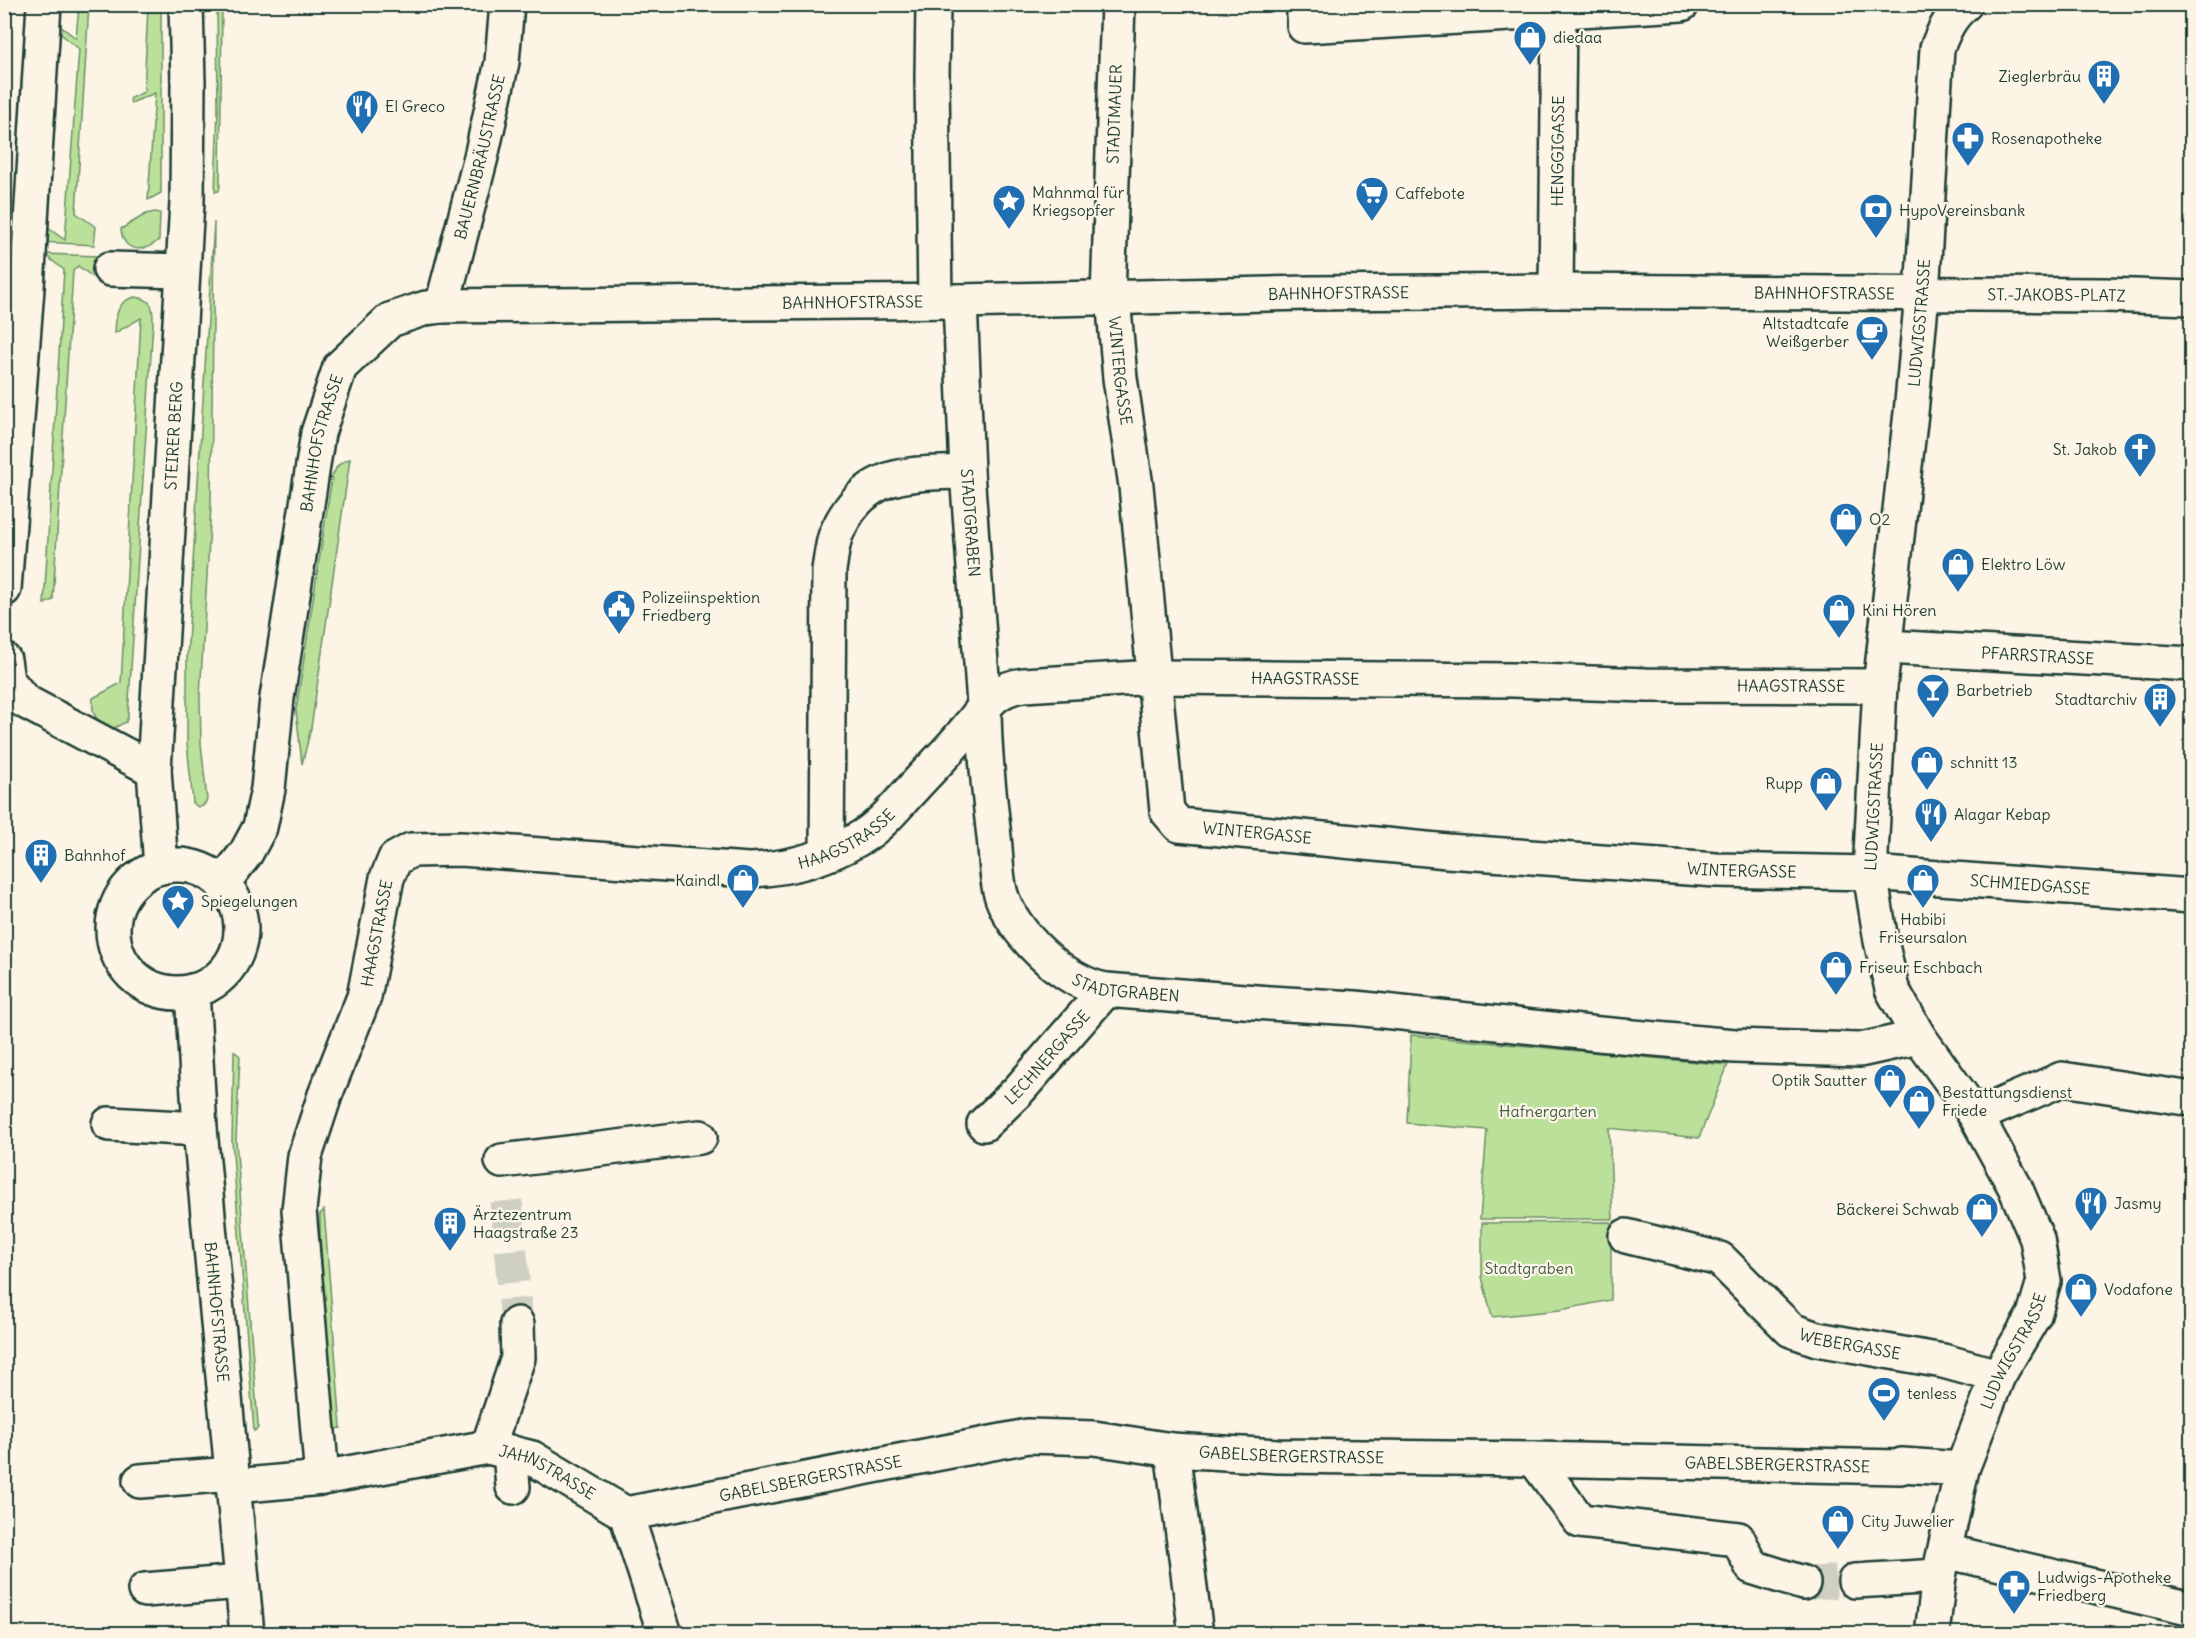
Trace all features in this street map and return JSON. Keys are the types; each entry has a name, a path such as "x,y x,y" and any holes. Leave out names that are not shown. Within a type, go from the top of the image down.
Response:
{"street":[{"path":"4,590 28,278 44,4"},
{"name":"STEIRER BERG","path":"161,867 154,770 187,202 186,4"},
{"name":"BAUERNBRÄUSTRASSE","path":"442,306 481,157 502,62 507,4"},
{"name":"STADTGRABEN","path":"933,4 932,78 947,301 967,472 984,705 984,743 1000,892 1017,927 1049,960 1071,977 1095,988 1106,990 1260,1003 1355,1008 1735,1046 1860,1050 1919,1037"},
{"name":"STADTMAUER","path":"1111,297 1118,4"},
{"path":"1304,15 1559,13 1682,4"},
{"name":"LUDWIGSTRASSE","path":"1932,1634 1942,1563 1962,1469 1998,1376 2034,1315 2044,1281 2037,1239 2015,1187 1976,1116 1919,1037 1892,989 1881,941 1870,873 1880,686 1922,294 1937,48 1958,6"},
{"name":"HENGGIGASSE","path":"1556,291 1559,13"},
{"path":"110,270 182,271"},
{"name":"BAHNHOFSTRASSE","path":"222,884 246,853 261,827 318,433 340,367 390,320 426,308 442,306 1556,291 1922,294"},
{"name":"ST.-JAKOBS-PLATZ","path":"1922,294 2192,298"},
{"name":"WINTERGASSE","path":"1111,297 1136,486 1167,811 1179,825 1447,851 1716,870 1870,873"},
{"path":"827,854 829,570 836,536 850,509 868,490 888,479 910,474 967,472"},
{"name":"PFARRSTRASSE","path":"1885,646 2192,664"},
{"path":"4,660 7,680 24,701 154,770"},
{"name":"HAAGSTRASSE","path":"322,1478 299,1210 305,1156 325,1095 364,997 387,878 395,859 411,850 461,849 748,870 776,869 808,862 862,837 888,816 967,729 984,705 1008,687 1155,677 1514,680 1646,685 1880,686"},
{"path":"189,866 207,873 222,884 237,908 240,927 238,946 224,972 208,985 178,993 147,986 138,981 124,965 115,946 113,925 122,895 136,880 161,867 189,866"},
{"name":"SCHMIEDGASSE","path":"1870,873 2192,896"},
{"name":"LECHNERGASSE","path":"984,1124 1018,1091 1106,990"},
{"name":"BAHNHOFSTRASSE","path":"192,991 200,1129 247,1634"},
{"path":"1976,1116 2062,1079 2192,1099"},
{"path":"109,1124 200,1129"},
{"path":"502,1161 700,1137"},
{"name":"WEBERGASSE","path":"1626,1236 1720,1259 1791,1330 1817,1339 1943,1361 1998,1376"},
{"path":"513,1487 499,1450 518,1358 517,1324"},
{"name":"GABELSBERGERSTRASSE","path":"626,1514 1028,1436 1094,1438 1172,1450 1278,1456 1534,1459 1962,1469"},
{"name":"JAHNSTRASSE","path":"140,1481 322,1478 499,1450 532,1458 626,1514"},
{"path":"1172,1450 1196,1634"},
{"path":"1534,1459 1580,1521 1738,1539 1752,1567 1803,1583"},
{"path":"626,1514 665,1634"},
{"path":"1855,1581 1942,1563 2192,1609"},
{"path":"145,1590 242,1582"}],"green space":[{"path":"79,5 89,5 76,213 96,227 94,245 41,242 42,224 65,240 79,49 56,30 56,23 76,38"},
{"path":"148,5 161,5 161,193 148,200 155,93 131,103 130,101 131,98 144,92"},
{"path":"217,5 222,5 220,186 219,191 215,192 218,109"},
{"path":"160,213 159,240 141,249 126,243 121,229 146,214"},
{"path":"214,222 211,506 200,697 201,743 207,800 203,806 198,807 193,803 187,743 187,659"},
{"path":"44,254 99,256 97,280 78,266 73,271 53,600 44,604 64,270"},
{"path":"135,297 149,302 153,312 153,322 128,716 126,722 112,729 102,724 96,717 93,698 121,683 141,318 115,333 118,310 124,302"},
{"path":"350,459 311,728 302,764 296,710 332,477 338,465"},
{"name":"Hafnergarten","path":"1411,1035 1728,1065 1699,1138 1609,1128 1613,1219 1480,1219 1487,1130 1407,1123"},
{"path":"234,1051 240,1056 236,1140 258,1424 258,1428 254,1431 232,1141"},
{"path":"324,1210 341,1428 334,1429 320,1235 320,1214"},
{"name":"Stadtgraben","path":"1611,1222 1611,1300 1560,1310 1492,1317 1482,1277 1482,1223"}],"tunnel":[{"path":"506,1201 517,1324"},
{"path":"1803,1583 1855,1581"}],"place":[{"name":"diedaa","path":"1530,66"},
{"name":"Zieglerbräu","path":"2104,105"},
{"name":"El Greco","path":"362,135"},
{"name":"Rosenapotheke","path":"1968,167"},
{"name":"Caffebote","path":"1372,222"},
{"name":"Mahnmal für Kriegsopfer","path":"1009,230"},
{"name":"HypoVereinsbank","path":"1876,239"},
{"name":"Altstadtcafe Weißgerber","path":"1872,361"},
{"name":"St. Jakob","path":"2140,478"},
{"name":"O2","path":"1846,548"},
{"name":"Elektro Löw","path":"1958,593"},
{"name":"Polizeiinspektion Friedberg","path":"619,635"},
{"name":"Kini Hören","path":"1839,639"},
{"name":"Barbetrieb","path":"1933,719"},
{"name":"Stadtarchiv","path":"2160,728"},
{"name":"schnitt 13","path":"1927,791"},
{"name":"Rupp","path":"1826,812"},
{"name":"Alagar Kebap","path":"1931,843"},
{"name":"Bahnhof","path":"41,884"},
{"name":"Kaindl","path":"743,909"},
{"name":"Habibi Friseursalon","path":"1923,909"},
{"name":"Spiegelungen","path":"178,930"},
{"name":"Friseur Eschbach","path":"1836,996"},
{"name":"Optik Sautter","path":"1890,1109"},
{"name":"Bestattungsdienst Friede","path":"1919,1130"},
{"name":"Jasmy","path":"2091,1232"},
{"name":"Bäckerei Schwab","path":"1982,1238"},
{"name":"Ärztezentrum Haagstraße 23","path":"450,1252"},
{"name":"Vodafone","path":"2081,1318"},
{"name":"tenless","path":"1884,1422"},
{"name":"City Juwelier","path":"1838,1550"},
{"name":"Ludwigs-Apotheke Friedberg","path":"2014,1615"}]}
